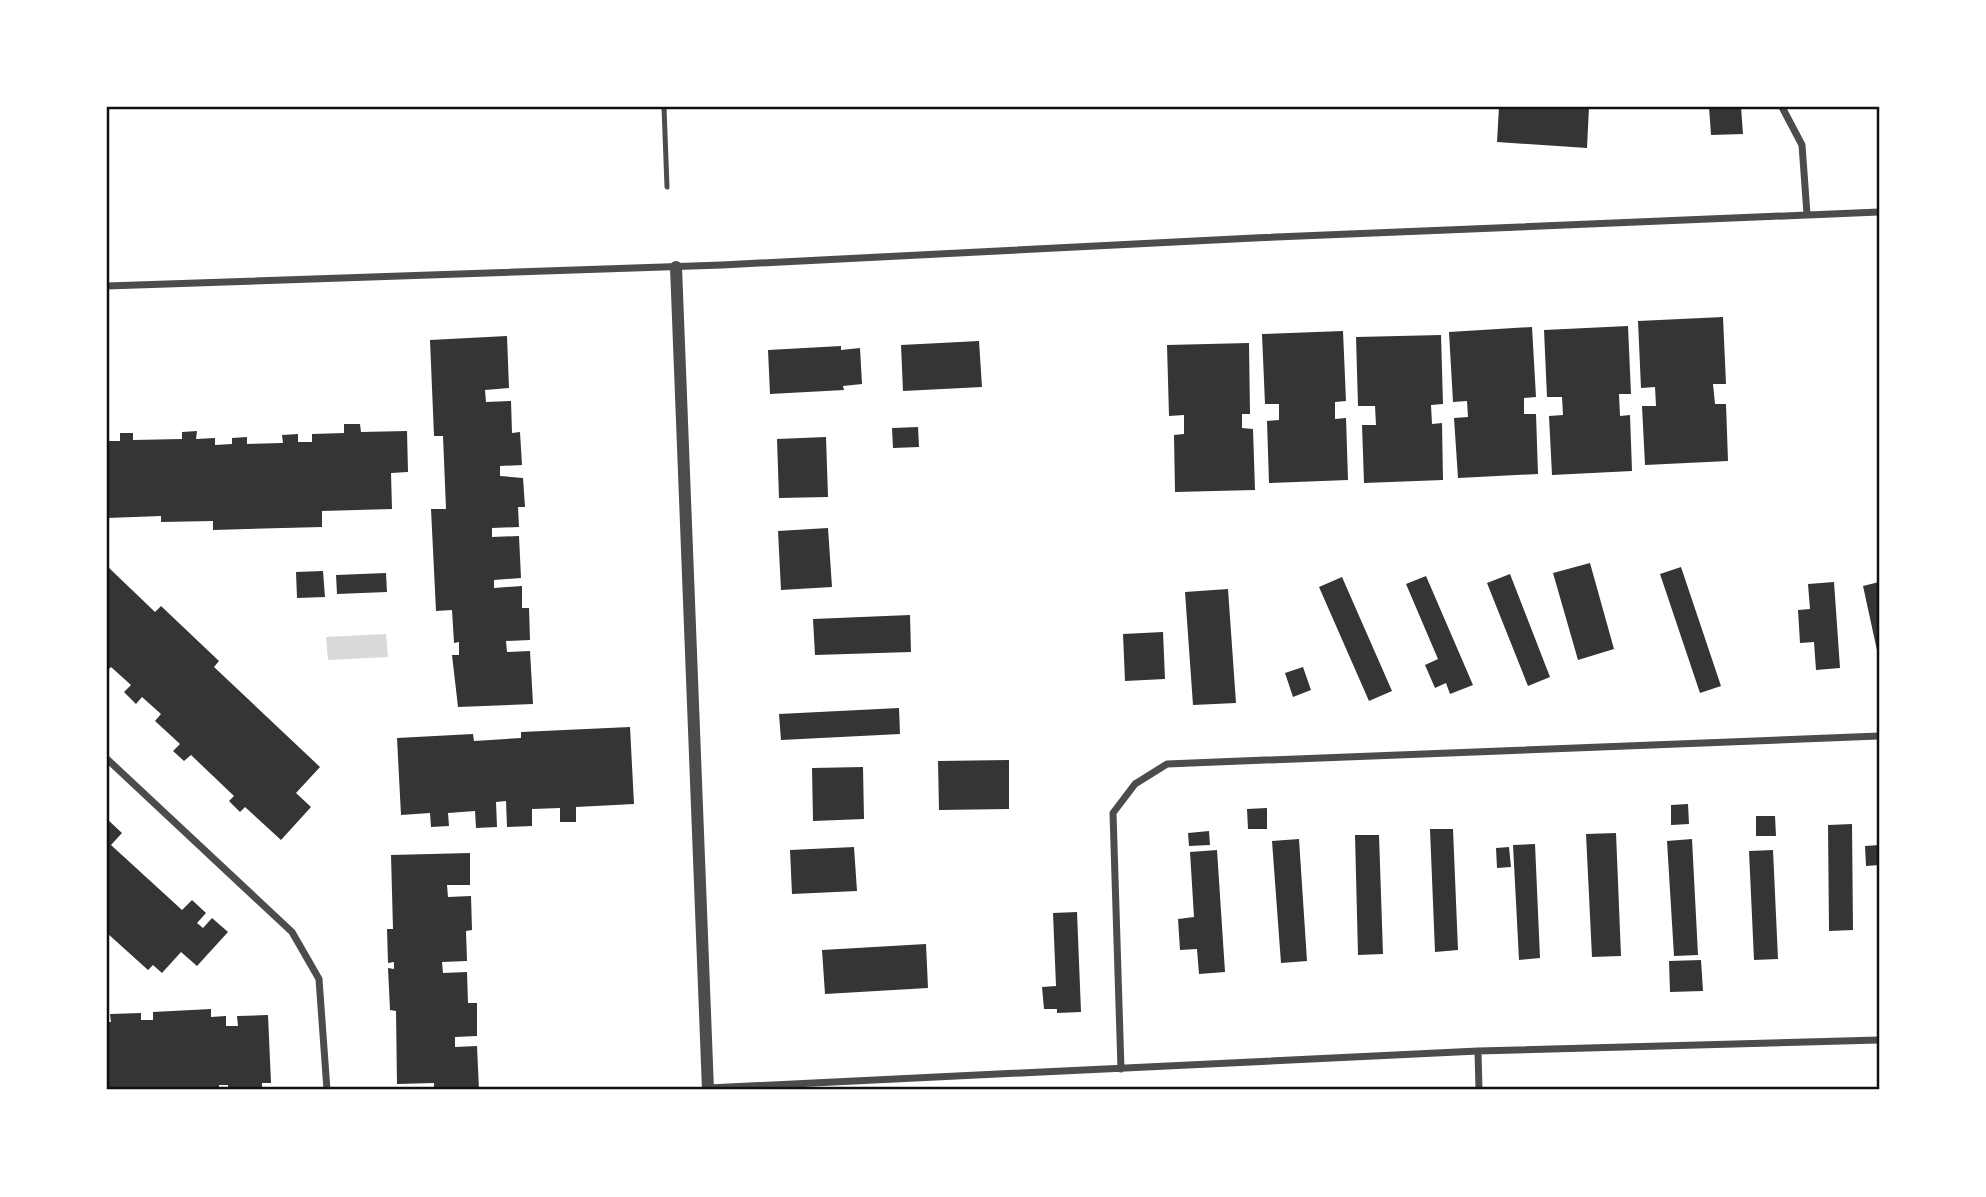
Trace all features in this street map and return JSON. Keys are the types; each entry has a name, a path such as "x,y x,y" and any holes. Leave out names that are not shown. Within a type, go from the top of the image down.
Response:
{"street":[{"path":"1782,107 1802,145 1807,214"},
{"path":"107,286 676,267 1879,212"},
{"path":"676,267 708,1089 1478,1051 1879,1040"},
{"path":"1121,1069 1113,813 1135,784 1167,764 1879,736"},
{"path":"107,759 292,932 319,979 327,1090"},
{"path":"1478,1051 1479,1090"}],"lane":[{"path":"664,107 667,187"}],"shaded area":[{"path":"386,634 388,657 328,660 326,637"}],"building":[{"path":"1499,107 1589,107 1587,148 1497,142"},
{"path":"1709,107 1741,107 1743,134 1711,135"},
{"path":"1723,317 1726,384 1713,384 1715,404 1726,404 1728,461 1645,465 1642,406 1656,406 1655,387 1641,388 1638,321"},
{"path":"1628,326 1631,394 1619,394 1620,416 1630,415 1632,471 1552,475 1549,416 1563,415 1562,397 1547,397 1544,330"},
{"path":"1532,327 1536,397 1524,398 1524,414 1536,414 1538,474 1458,478 1454,418 1468,417 1467,401 1453,402 1449,332"},
{"path":"1343,331 1346,401 1335,402 1335,419 1346,418 1348,480 1269,483 1267,421 1279,420 1279,404 1265,404 1262,334"},
{"path":"1441,335 1443,404 1431,405 1432,424 1442,423 1443,480 1364,483 1362,425 1376,425 1375,406 1358,406 1356,337"},
{"path":"507,336 509,388 485,390 486,402 511,401 512,433 520,432 522,465 500,466 500,476 523,478 525,507 518,507 519,527 492,528 492,537 519,536 521,578 494,580 494,588 522,586 522,608 529,608 530,640 506,641 507,652 530,651 533,704 458,707 452,655 459,655 459,642 454,643 452,610 436,611 431,509 446,509 443,436 434,436 430,340"},
{"path":"979,341 982,387 903,391 901,345"},
{"path":"1249,343 1250,414 1242,414 1242,428 1253,429 1255,490 1175,492 1174,435 1184,434 1184,415 1169,416 1167,345"},
{"path":"841,346 841,350 860,348 862,384 843,386 844,390 770,394 768,350"},
{"path":"344,424 360,424 361,432 407,431 408,472 391,473 392,509 322,511 322,527 213,530 213,521 161,522 161,516 107,518 107,441 120,441 120,433 133,433 133,440 182,439 182,432 197,431 196,439 215,438 215,445 232,444 232,438 247,437 247,444 283,443 282,435 298,434 298,442 312,442 312,434 344,433"},
{"path":"918,427 919,447 893,448 892,428"},
{"path":"826,437 828,497 779,498 777,439"},
{"path":"828,528 832,587 781,590 778,531"},
{"path":"1590,563 1614,649 1578,660 1553,573"},
{"path":"107,566 155,612 161,606 219,661 214,667 320,767 296,793 311,807 281,840 245,807 240,812 229,801 234,796 191,755 184,761 173,751 180,744 155,721 161,714 142,697 136,704 124,692 131,685 111,667 107,671"},
{"path":"1681,567 1721,686 1700,693 1660,574"},
{"path":"323,571 325,597 297,598 296,572"},
{"path":"386,573 387,592 337,594 336,575"},
{"path":"1510,574 1550,677 1528,686 1487,583"},
{"path":"1426,576 1473,685 1450,694 1446,683 1435,688 1425,665 1438,659 1406,584"},
{"path":"1342,577 1392,691 1369,701 1319,587"},
{"path":"1834,582 1840,668 1816,670 1814,642 1800,643 1798,610 1810,609 1808,584"},
{"path":"1879,582 1879,655 1878,655 1863,586"},
{"path":"1228,589 1236,703 1193,705 1185,592"},
{"path":"910,615 911,652 815,655 813,619"},
{"path":"1163,632 1165,679 1125,681 1123,634"},
{"path":"1303,667 1311,690 1293,697 1285,673"},
{"path":"899,708 900,734 781,740 779,714"},
{"path":"630,727 634,804 576,807 576,822 560,822 560,808 532,809 532,826 507,827 506,801 496,802 497,827 476,828 475,811 448,813 449,826 431,827 430,813 401,815 397,738 473,734 474,741 521,738 521,732"},
{"path":"1009,760 1009,809 939,810 938,761"},
{"path":"863,767 864,819 813,821 812,768"},
{"path":"1688,804 1689,824 1671,825 1671,805"},
{"path":"1267,808 1267,829 1248,829 1247,809"},
{"path":"1756,816 1775,816 1776,836 1756,836"},
{"path":"107,819 122,833 111,845 182,910 192,900 206,913 197,923 203,928 212,918 228,932 197,966 181,952 162,973 153,965 148,970 107,933"},
{"path":"1852,824 1853,930 1829,931 1828,825"},
{"path":"1430,829 1453,829 1458,950 1435,952"},
{"path":"1209,831 1210,845 1189,846 1188,833"},
{"path":"1616,833 1621,956 1592,957 1586,834"},
{"path":"1355,835 1379,835 1383,954 1358,955"},
{"path":"1299,839 1307,961 1281,963 1272,841"},
{"path":"1692,839 1698,955 1674,956 1667,841"},
{"path":"1535,844 1540,958 1519,960 1513,845"},
{"path":"1879,845 1879,865 1866,866 1865,846"},
{"path":"854,847 857,891 792,894 790,850"},
{"path":"1509,847 1511,867 1497,868 1496,848"},
{"path":"1217,850 1225,972 1199,974 1197,949 1180,950 1178,919 1194,917 1190,852"},
{"path":"1773,850 1778,959 1754,960 1749,851"},
{"path":"470,853 470,885 447,885 448,897 471,896 472,930 466,931 467,961 442,962 443,973 467,972 468,1003 477,1003 477,1036 455,1037 455,1047 477,1046 479,1090 434,1090 434,1083 397,1084 396,1011 390,1010 388,968 394,969 394,962 388,963 387,929 393,929 391,855"},
{"path":"1077,912 1081,1012 1057,1013 1057,1009 1044,1009 1042,987 1056,986 1053,913"},
{"path":"926,944 928,988 825,994 822,950"},
{"path":"1701,960 1703,991 1670,992 1669,961"},
{"path":"211,1009 211,1017 226,1016 226,1026 238,1026 237,1016 268,1015 271,1083 262,1083 262,1090 228,1090 228,1085 219,1085 219,1090 107,1090 107,1022 111,1022 110,1014 141,1013 141,1020 153,1020 153,1012"}]}
